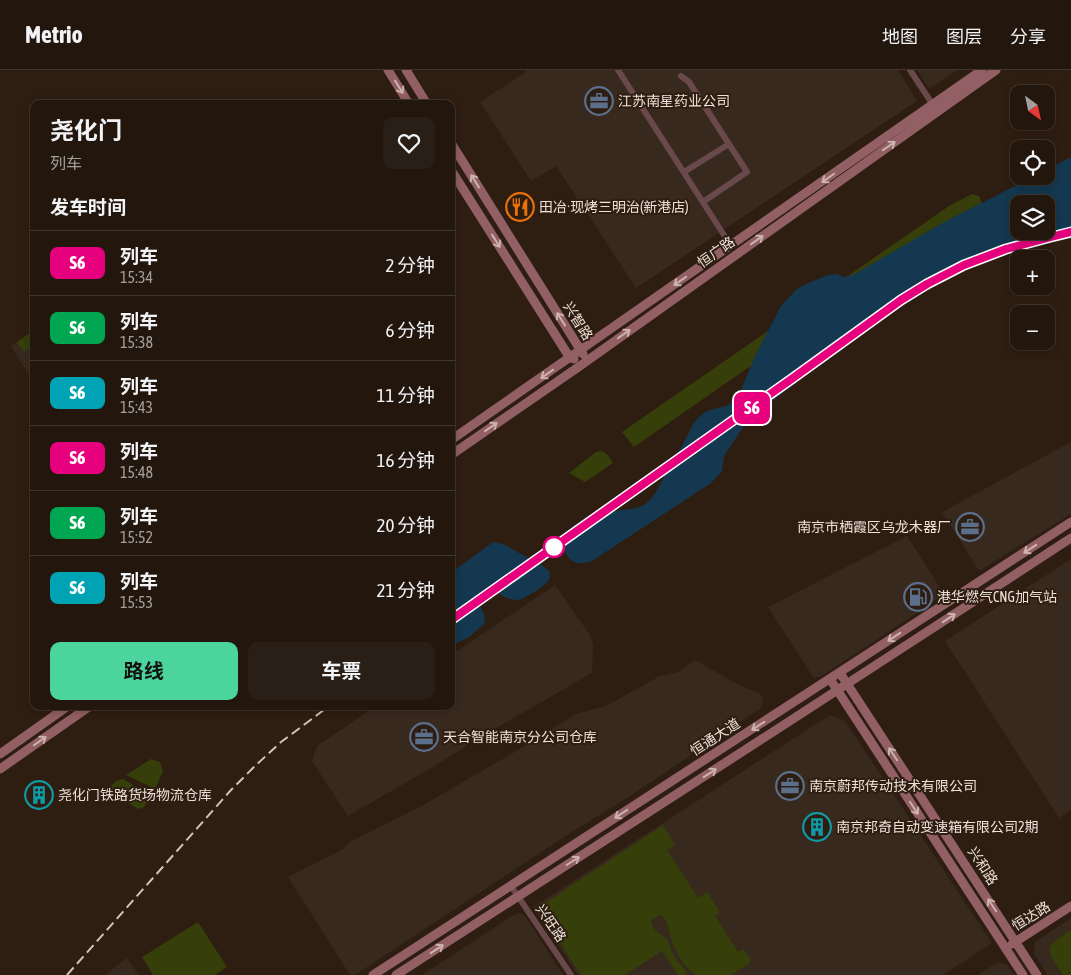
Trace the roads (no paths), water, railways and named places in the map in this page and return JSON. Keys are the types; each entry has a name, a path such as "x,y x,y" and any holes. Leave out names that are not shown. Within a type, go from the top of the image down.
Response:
{"main road":[{"path":"388,70 407,100"},
{"path":"406,70 424,100"},
{"name":"恒广路","path":"455,437 982,70"},
{"name":"恒广路","path":"455,452 996,70"},
{"name":"兴智路","path":"455,149 587,360"},
{"name":"兴智路","path":"455,176 570,358 587,360"},
{"name":"恒通大道","path":"373,975 1071,522"},
{"name":"恒通大道","path":"396,975 1071,538"},
{"name":"兴和路","path":"840,673 1037,975"},
{"name":"兴和路","path":"830,679 1023,975"},
{"path":"0,754 62,710"},
{"path":"0,769 84,710"},
{"name":"恒达路","path":"1005,948 1071,906"}],"street":[{"path":"618,70 731,246"},
{"path":"910,70 933,105"},
{"path":"681,76 689,82 747,172 703,202"},
{"path":"684,172 729,144"},
{"name":"兴旺路","path":"511,886 571,975"}],"water":[{"path":"1071,157 1071,233 1055,236 1055,195 1010,195 1010,240 1035,240 975,259 954,268 931,282 841,345 746,424 724,456 722,471 711,483 592,561 577,563 568,557 564,548 564,538 574,525 597,515 640,507 651,499 694,423 707,411 726,406 739,395 755,356 781,306 796,290 828,275 837,274 844,277 853,275 944,222 1017,185 1055,185 1055,165"},
{"path":"493,542 503,544 543,566 549,571 550,575 549,580 545,584 519,600 510,599 493,591 484,592 477,600 485,616 484,624 469,637 455,644 455,570"}],"railway":[{"path":"455,617 901,300 964,265 1006,249 1071,232"},
{"path":"67,975 231,790 281,742 324,710"}],"train":[{"name":"S6","path":"455,617 901,300 964,265 1006,249 1071,232"}],"place":[{"name":"江苏南星药业公司","path":"599,101"},
{"name":"田冶·现烤三明治(新港店)","path":"520,207"},
{"name":"南京市栖霞区乌龙木器厂","path":"970,527"},
{"name":"港华燃气CNG加气站","path":"918,597"},
{"name":"天合智能南京分公司仓库","path":"424,737"},
{"name":"南京蔚邦传动技术有限公司","path":"790,786"},
{"name":"尧化门铁路货场物流仓库","path":"39,795"},
{"name":"南京邦奇自动变速箱有限公司2期","path":"817,827"}]}
